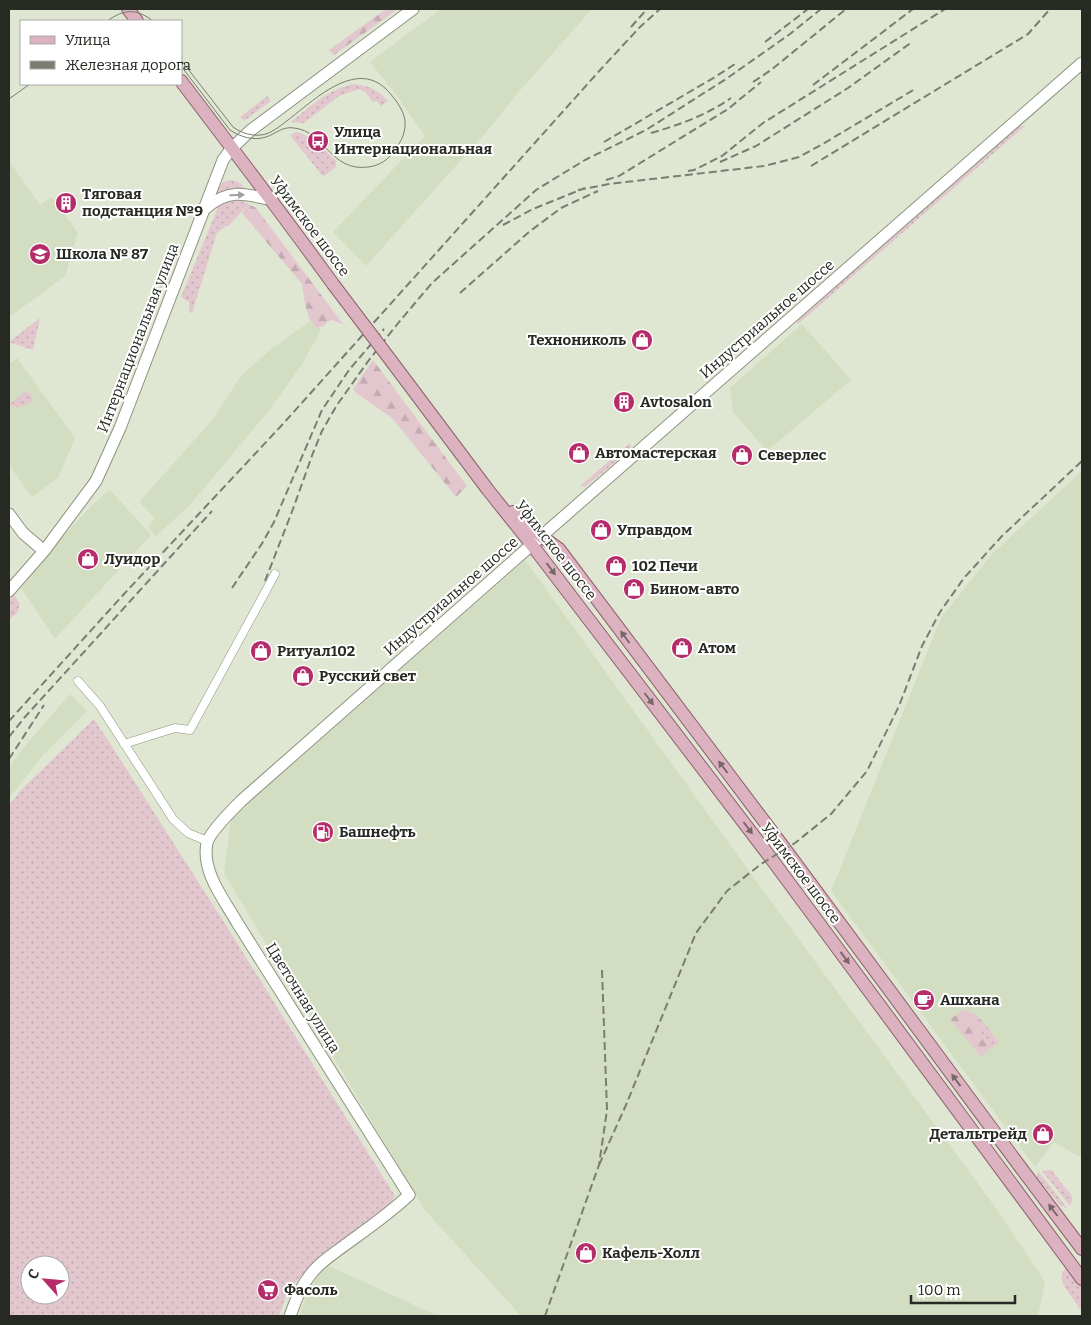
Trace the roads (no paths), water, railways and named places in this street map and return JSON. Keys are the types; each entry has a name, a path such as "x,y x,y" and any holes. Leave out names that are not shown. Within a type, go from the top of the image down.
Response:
{"main road":[{"path":"128,9 136,20"},
{"name":"Уфимское шоссе","path":"182,81 488,490 536,540 1082,1280"},
{"name":"Уфимское шоссе","path":"536,540 558,549 570,564 786,848 1082,1249"}],"street":[{"name":"Интернациональная улица","path":"9,591 44,552 96,481 120,428 223,160 231,149 251,130 413,9"},
{"name":"Индустриальное шоссе","path":"207,841 222,821 241,801 1082,62"},
{"path":"205,209 214,201 234,194 253,195 272,200"},
{"path":"9,514 23,532 44,552"},
{"path":"124,744 175,728 190,730 275,574"},
{"path":"78,681 100,706 173,819 188,833 207,841"},
{"name":"Цветочная улица","path":"207,841 207,862 214,882 238,924 409,1195 384,1217 325,1260 308,1277 290,1316"}],"tram line":[{"path":"109,20 125,12 135,12 152,20"},
{"path":"182,61 233,127 246,134 261,135 272,131 335,86 361,79 374,81 386,89 395,100 401,108 405,121 403,135 389,157 375,166 368,167 355,167 345,163 336,158 313,136 305,131 294,128 283,129 270,136 261,138 238,135 230,130 182,67"},
{"path":"9,99 29,85"}],"railway":[{"path":"631,27 647,9"},
{"path":"9,721 124,594 282,425 601,69 639,28 660,9"},
{"path":"765,42 808,9"},
{"path":"265,581 322,431 337,405 369,360 432,283 536,190 585,160 646,130 726,79 790,34 821,9"},
{"path":"753,82 771,70 846,9"},
{"path":"813,85 913,9"},
{"path":"688,171 694,170 722,156 763,123 945,9"},
{"path":"811,166 1028,34 1050,9"},
{"path":"720,162 756,146 848,88 912,42"},
{"path":"604,142 735,64"},
{"path":"606,180 619,176 728,109 761,82"},
{"path":"578,190 609,184 764,166 799,157 915,89"},
{"path":"651,133 692,119 712,110 731,98"},
{"path":"503,225 533,209 585,188"},
{"path":"460,293 529,232 561,208 598,191"},
{"path":"232,588 274,522 322,410 349,370 384,329"},
{"path":"599,1165 626,1105 696,933 727,891 761,864 795,843 831,814 867,771 899,706 922,646 940,612 964,578 1002,536 1082,461"},
{"path":"9,737 24,718 212,511"},
{"path":"9,759 44,705"},
{"path":"545,1316 599,1165 607,1110 602,970"}],"place":[{"name":"Улица Интернациональная","path":"318,141"},
{"name":"Тяговая подстанция №9","path":"66,203"},
{"name":"Школа № 87","path":"40,254"},
{"name":"Технониколь","path":"642,340"},
{"name":"Avtosalon","path":"624,402"},
{"name":"Автомастерская","path":"579,453"},
{"name":"Северлес","path":"742,455"},
{"name":"Управдом","path":"601,530"},
{"name":"Луидор","path":"88,559"},
{"name":"102 Печи","path":"616,566"},
{"name":"Бином-авто","path":"634,589"},
{"name":"Атом","path":"682,648"},
{"name":"Ритуал102","path":"261,651"},
{"name":"Русский свет","path":"303,676"},
{"name":"Башнефть","path":"323,832"},
{"name":"Ашхана","path":"924,1000"},
{"name":"Детальтрейд","path":"1043,1134"},
{"name":"Кафель-Холл","path":"586,1253"},
{"name":"Фасоль","path":"268,1290"}]}
